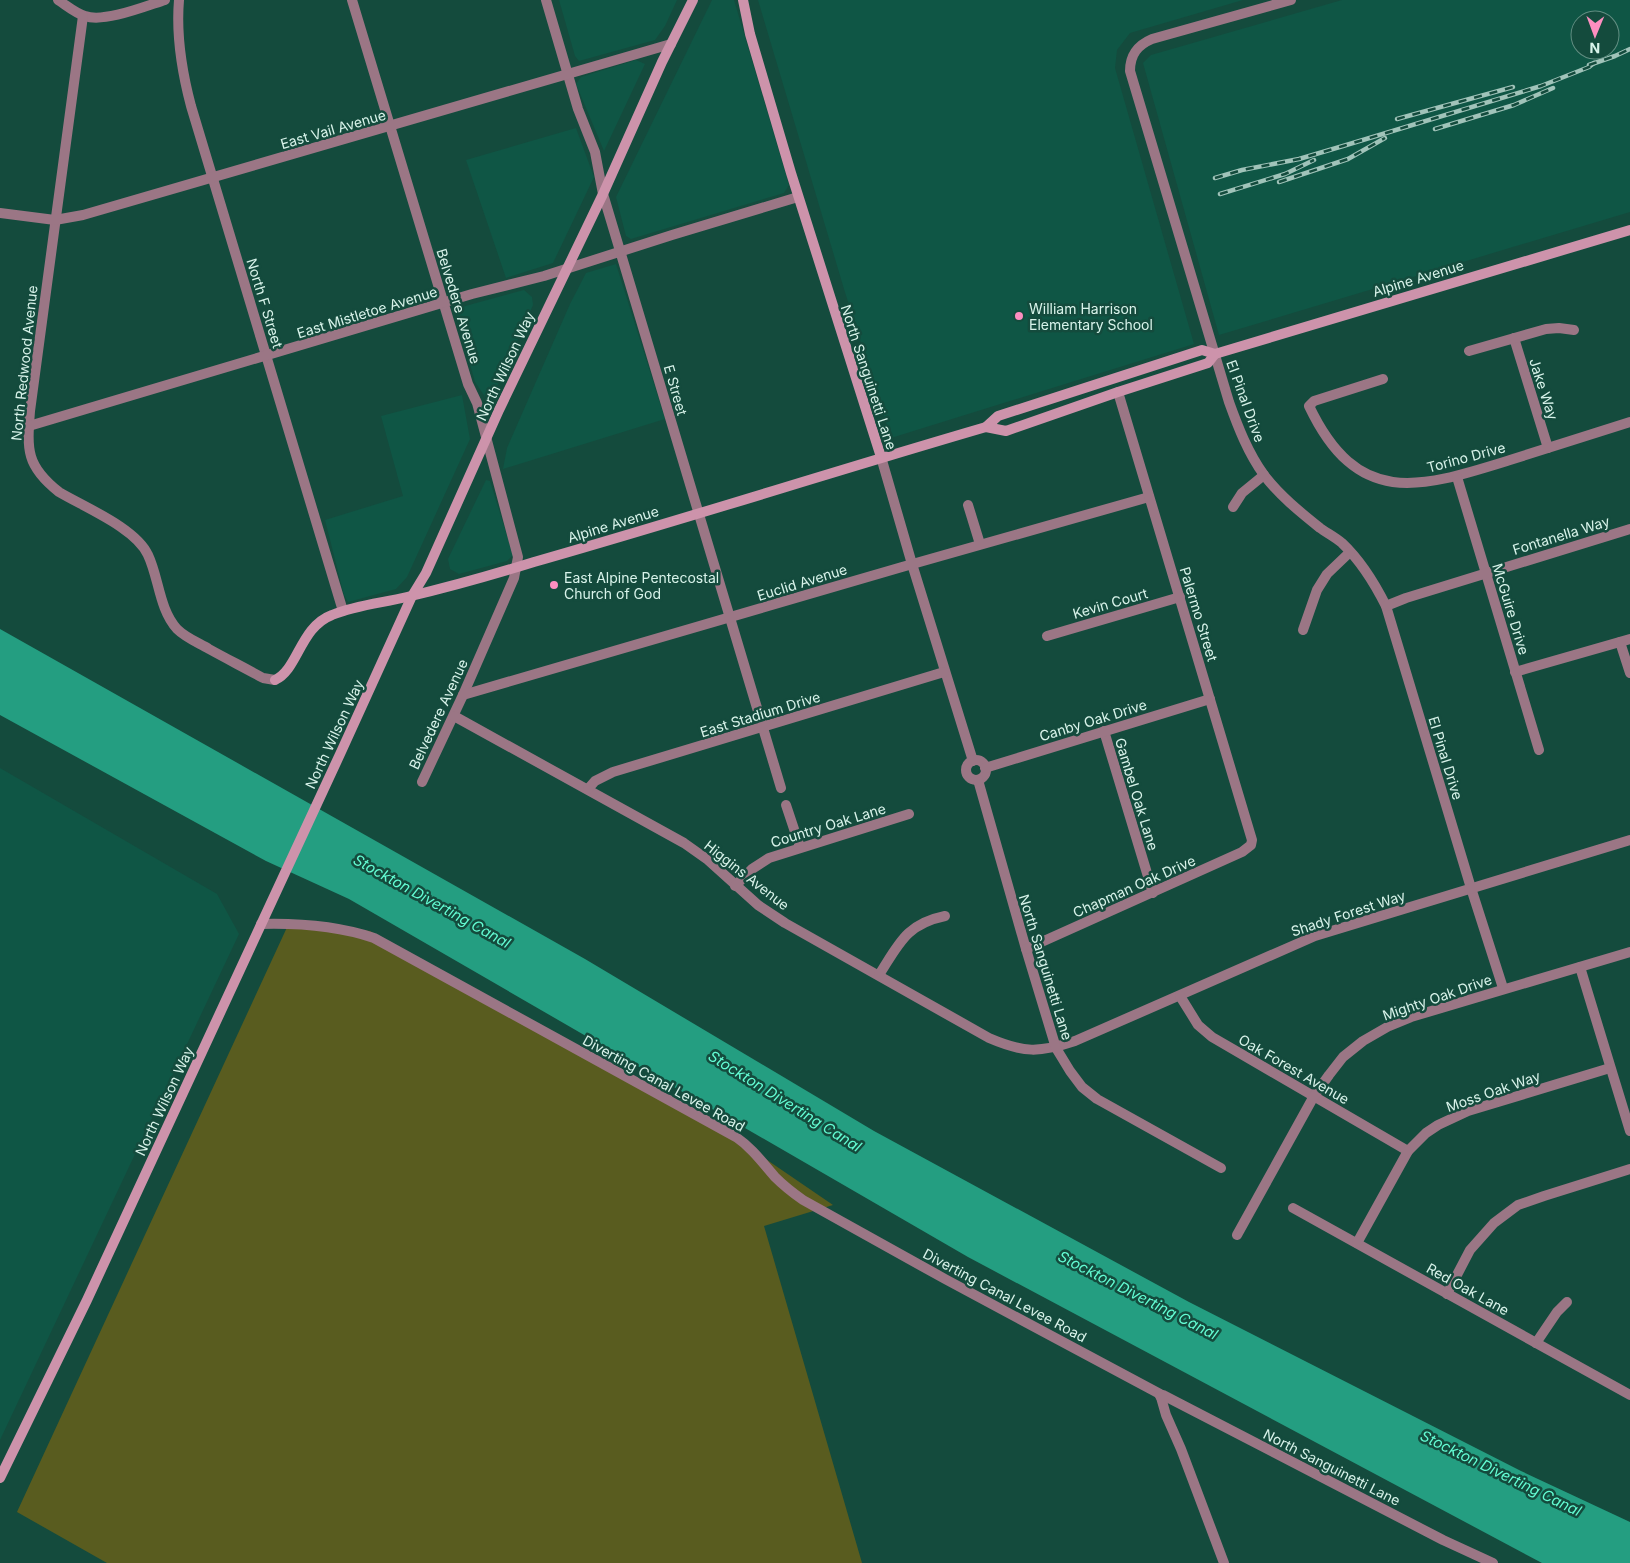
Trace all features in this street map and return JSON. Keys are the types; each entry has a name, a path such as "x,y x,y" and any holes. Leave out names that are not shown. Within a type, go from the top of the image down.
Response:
{"street":[{"path":"58,0 83,16 98,18 166,0"},
{"name":"North F Street","path":"179,0 183,75 342,611"},
{"name":"Belvedere Avenue","path":"352,0 468,384 477,403 518,557 514,578 454,716 422,782"},
{"name":"E Street","path":"546,0 578,109 595,152 603,194 781,788"},
{"name":"North Wilson Way","path":"0,1478 81,1312 272,903 412,596 426,573 486,439 693,0"},
{"name":"North Sanguinetti Lane","path":"743,0 750,34 798,197 881,457 944,672 973,761"},
{"name":"El Pinal Drive","path":"1291,0 1152,39 1138,47 1133,54 1130,63 1134,86 1229,402 1252,456 1264,475 1298,510 1350,552 1368,573 1386,606 1471,888 1504,988"},
{"name":"North Redwood Avenue","path":"83,16 28,426 28,446 31,459 37,470 50,485 129,532 144,547 149,556 164,606 172,623 178,630 263,678 275,680"},
{"name":"East Vail Avenue","path":"0,213 55,220 83,215 671,44"},
{"name":"East Mistletoe Avenue","path":"28,426 567,268 798,197"},
{"name":"Alpine Avenue","path":"275,680 286,672 305,637 317,624 342,611 412,596 698,514 881,457 986,427 998,416 1202,350 1215,354 1630,230"},
{"path":"1469,351 1546,329 1574,330"},
{"name":"Jake Way","path":"1514,338 1548,448"},
{"name":"Alpine Avenue","path":"986,427 1006,431 1208,363 1215,354"},
{"name":"Torino Drive","path":"1383,379 1314,401 1309,406 1326,438 1353,466 1366,474 1383,480 1405,484 1420,484 1457,476 1630,422"},
{"name":"Palermo Street","path":"1118,392 1251,834 1251,845"},
{"path":"1232,507 1242,493 1264,475"},
{"name":"McGuire Drive","path":"1457,476 1539,750"},
{"name":"Euclid Avenue","path":"463,696 980,544 1149,497"},
{"path":"968,505 980,544"},
{"name":"Fontanella Way","path":"1386,606 1486,572 1630,529"},
{"path":"1303,630 1317,590 1327,574 1350,552"},
{"name":"Kevin Court","path":"1047,636 1180,597"},
{"path":"1515,672 1625,641 1630,673"},
{"name":"East Stadium Drive","path":"588,789 595,781 613,772 944,672"},
{"name":"Canby Oak Drive","path":"986,768 1210,699"},
{"name":"Higgins Avenue","path":"454,716 684,843 708,860 758,905 989,1038 1020,1049 1036,1051 1056,1048"},
{"name":"Gambel Oak Lane","path":"1104,732 1153,893"},
{"path":"973,761 982,762 986,768 983,777 978,780 971,779 967,774 966,768 973,761"},
{"name":"North Sanguinetti Lane","path":"978,780 1056,1048 1070,1071 1082,1087 1098,1099 1221,1168"},
{"path":"786,805 800,847"},
{"name":"Country Oak Lane","path":"735,886 752,869 769,858 909,814"},
{"name":"Shady Forest Way","path":"1056,1048 1315,936 1630,840"},
{"name":"Chapman Oak Drive","path":"1026,949 1242,852 1251,845"},
{"path":"879,975 907,934 930,919 945,916"},
{"name":"Diverting Canal Levee Road","path":"262,924 292,923 344,930 374,938 736,1137 757,1154 774,1176 803,1200 1160,1395"},
{"name":"Mighty Oak Drive","path":"1237,1235 1314,1096 1343,1057 1363,1041 1388,1026 1411,1017 1630,952"},
{"path":"1580,967 1630,1131"},
{"name":"Oak Forest Avenue","path":"1180,996 1198,1025 1212,1037 1408,1151"},
{"name":"Moss Oak Way","path":"1357,1243 1408,1151 1426,1133 1455,1116 1610,1068"},
{"path":"1447,1294 1470,1250 1494,1223 1518,1205 1630,1169"},
{"name":"Red Oak Lane","path":"1294,1208 1630,1395"},
{"path":"1536,1343 1557,1312 1567,1302"},
{"path":"1160,1395 1166,1415 1181,1449 1224,1563"},
{"name":"North Sanguinetti Lane","path":"1160,1395 1443,1540 1493,1563"}],"shaded area":[{"path":"559,0 677,0 665,26 655,40 579,61 575,56"},
{"path":"712,0 734,0 789,185 784,193 631,239 626,236 616,197"},
{"path":"758,0 1243,0 1130,33 1117,50 1115,68 1194,344 891,438 844,289"},
{"path":"1342,0 1630,0 1630,212 1219,335 1143,63 1151,55"},
{"path":"636,60 645,64 604,151 576,84 581,77"},
{"path":"576,128 594,177 553,263 506,278 466,160"},
{"path":"616,264 665,419 503,469 507,448 570,304 586,273"},
{"path":"524,290 532,297 533,305 493,396 485,397 475,382 456,315 458,308"},
{"path":"462,395 470,439 407,577 396,589 348,602 344,595 325,520 403,496 381,416"},
{"path":"486,480 490,481 513,555 507,561 459,574 450,569 448,559"},
{"path":"0,768 217,894 239,934 0,1440"},
{"path":"289,923 370,931 754,1151 833,1205 764,1226 862,1563 107,1563 17,1512"}],"water":[{"name":"Stockton Diverting Canal","path":"0,629 585,959 874,1131 1189,1302 1521,1471 1630,1522 1630,1563 1542,1563 968,1257 349,899 266,861 0,715"}],"railway":[{"path":"1589,65 1630,49"},
{"path":"1215,178 1242,170 1299,159 1541,86 1589,67 1594,63"},
{"path":"1397,119 1513,87"},
{"path":"1435,129 1514,105 1553,88"},
{"path":"1279,182 1348,159 1385,138"},
{"path":"1220,194 1285,174 1314,160"}],"place":[{"name":"William Harrison Elementary School","path":"1019,316"},
{"name":"East Alpine Pentecostal Church of God","path":"554,585"}]}
